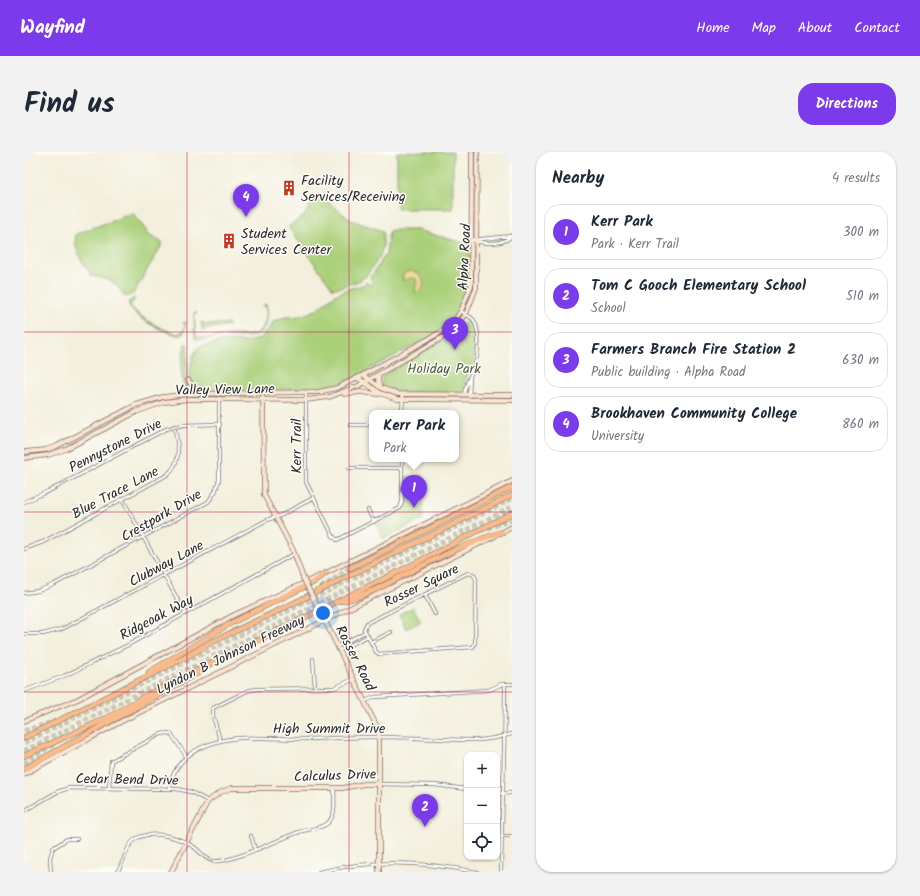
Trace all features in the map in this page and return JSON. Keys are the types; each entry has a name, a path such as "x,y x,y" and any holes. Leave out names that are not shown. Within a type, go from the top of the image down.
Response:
{"highway":[{"path":"350,568 512,487"},
{"name":"Lyndon B Johnson Freeway","path":"24,738 212,642 512,495"},
{"name":"Lyndon B Johnson Freeway","path":"24,756 107,718 149,694 410,566 512,513"},
{"path":"336,602 349,600 454,550 502,532"},
{"path":"146,676 153,669 212,634 314,582 326,573"},
{"path":"24,769 194,677 215,662"}],"main road":[{"name":"Alpha Road","path":"369,380 447,335 457,326 466,314 476,288 472,152"},
{"name":"Alpha Road","path":"363,375 443,331 452,324 461,311 471,286 475,240 477,152"},
{"path":"379,374 378,380 381,388"},
{"name":"Valley View Lane","path":"24,452 53,447 129,409 154,399 176,395 306,393 332,389 363,375"},
{"path":"363,375 381,388 403,397"},
{"path":"358,378 383,394"},
{"path":"188,380 194,388 202,394"},
{"name":"Valley View Lane","path":"24,458 55,453 136,412 159,403 188,400 306,400 336,395 369,380"},
{"path":"336,395 360,392 403,397 512,400"},
{"name":"Rosser Road","path":"263,394 263,490 266,500 294,554 303,578 377,725 379,737 379,872"},
{"path":"467,398 512,395"},
{"path":"100,424 102,430"},
{"path":"53,447 55,453"},
{"name":"Lyndon B Johnson Freeway","path":"24,721 78,699 234,615 326,573 512,481"},
{"name":"Lyndon B Johnson Freeway","path":"24,774 124,720 512,527"},
{"name":"Calculus Drive","path":"208,801 221,792 232,788 334,788 365,784 379,784"},
{"path":"171,872 208,801"}],"street":[{"path":"475,240 512,236"},
{"path":"461,311 475,322 477,334 475,364 467,381 467,398"},
{"name":"Kerr Trail","path":"306,393 306,478 313,498 333,536 337,540 396,511 401,506 402,462"},
{"name":"Crestpark Drive","path":"24,593 38,591 53,585 202,507 212,498 219,480 219,394"},
{"path":"402,410 403,397"},
{"name":"Pennystone Drive","path":"24,502 49,491 158,432 174,426 220,424"},
{"path":"350,425 369,425"},
{"name":"Blue Trace Lane","path":"24,549 43,542 167,475 173,470 179,456 174,426"},
{"path":"349,468 402,468"},
{"name":"Clubway Lane","path":"24,634 43,634 62,628 267,520 275,518 313,498"},
{"path":"123,500 185,613"},
{"path":"368,510 374,522"},
{"name":"Ridgeoak Way","path":"24,691 77,670 294,554"},
{"name":"Rosser Square","path":"468,573 473,574 476,579 474,646 469,648 379,654 366,632 364,627 367,623 468,573"},
{"path":"425,595 435,614"},
{"name":"Rosser Square","path":"338,648 366,632"},
{"path":"371,642 391,632"},
{"path":"338,648 368,636"},
{"path":"313,659 315,688"},
{"path":"220,740 212,711 216,706 246,691 257,689 334,688 354,679"},
{"path":"365,701 375,697 488,690 505,684 512,684"},
{"path":"501,872 505,684"},
{"path":"109,788 111,761 161,734 169,733 172,735 186,756"},
{"name":"High Summit Drive","path":"170,788 175,771 186,756 220,740 241,738 335,739 379,737 480,740 512,734"},
{"name":"Calculus Drive","path":"379,784 434,785 464,789"},
{"name":"Cedar Bend Drive","path":"24,811 62,790 74,788 170,788 191,792 208,801"},
{"path":"117,872 124,861 130,843 138,838 146,836 171,837 186,843 204,857 213,861 232,858 280,839 326,824 334,813 334,788"},
{"path":"502,794 512,793"},
{"path":"251,836 255,850"},
{"path":"502,836 512,836"},
{"path":"51,872 50,858 53,848 67,839 77,839"},
{"path":"319,872 348,866 379,864 425,864 477,872"}],"green space":[{"path":"397,152 453,152 453,209 397,209"},
{"path":"317,200 329,203 351,220 383,231 383,246 379,258 366,276 359,281 333,289 289,228 289,226 304,216 311,204"},
{"path":"133,213 150,236 163,243 133,294 125,297 118,287 112,282 92,276 77,250 75,239 76,234"},
{"path":"417,230 470,246 470,279 464,301 454,317 441,331 357,376 335,386 308,389 201,391 192,387 190,376 191,366 193,356 199,347 223,341 246,342 258,339 269,329 274,321 285,317 300,316 316,310 335,295 347,289 363,285 366,282 370,285 373,283 370,278 386,254 389,231"},
{"path":"135,298 130,306 128,302"},
{"path":"263,304 266,305 267,311 266,322 264,327 257,334 252,336 223,336 207,339 195,339 194,315 196,335 202,338 210,338 225,335 250,335 256,333 264,326 266,318 266,310"},
{"path":"130,306 146,320 166,330 179,334 180,332 183,332 185,326 183,334 180,336 166,332 135,314"},
{"name":"Holiday Park","path":"470,320 475,328 476,346 473,365 465,381 463,393 398,392 389,390 382,385 382,376 460,330 466,321"},
{"path":"203,321 203,324 229,324 229,326 204,329 204,332 202,330 201,323"},
{"path":"185,344 188,344 186,390 183,390 181,365"},
{"path":"423,476 423,519 383,539 376,525 395,516 403,508 406,497 406,477"},
{"path":"413,607 421,622 406,629 399,614"}],"sand":[{"path":"409,271 417,273 422,278 423,287 421,291 415,292 417,280 415,278 403,281 403,274"}],"tunnel":[{"path":"24,743 512,499"},
{"path":"24,751 512,507"},
{"path":"480,531 512,520"},
{"path":"321,588 350,568"},
{"path":"24,731 55,721"},
{"path":"24,763 56,743"}],"place":[{"name":"Facility Services/Receiving","path":"289,188"},
{"name":"Brookhaven Community College","path":"246,217"},
{"name":"Student Services Center","path":"229,241"},
{"name":"Farmers Branch Fire Station 2","path":"455,350"},
{"name":"Kerr Park","path":"414,508"},
{"name":"Tom C Gooch Elementary School","path":"425,827"}]}
